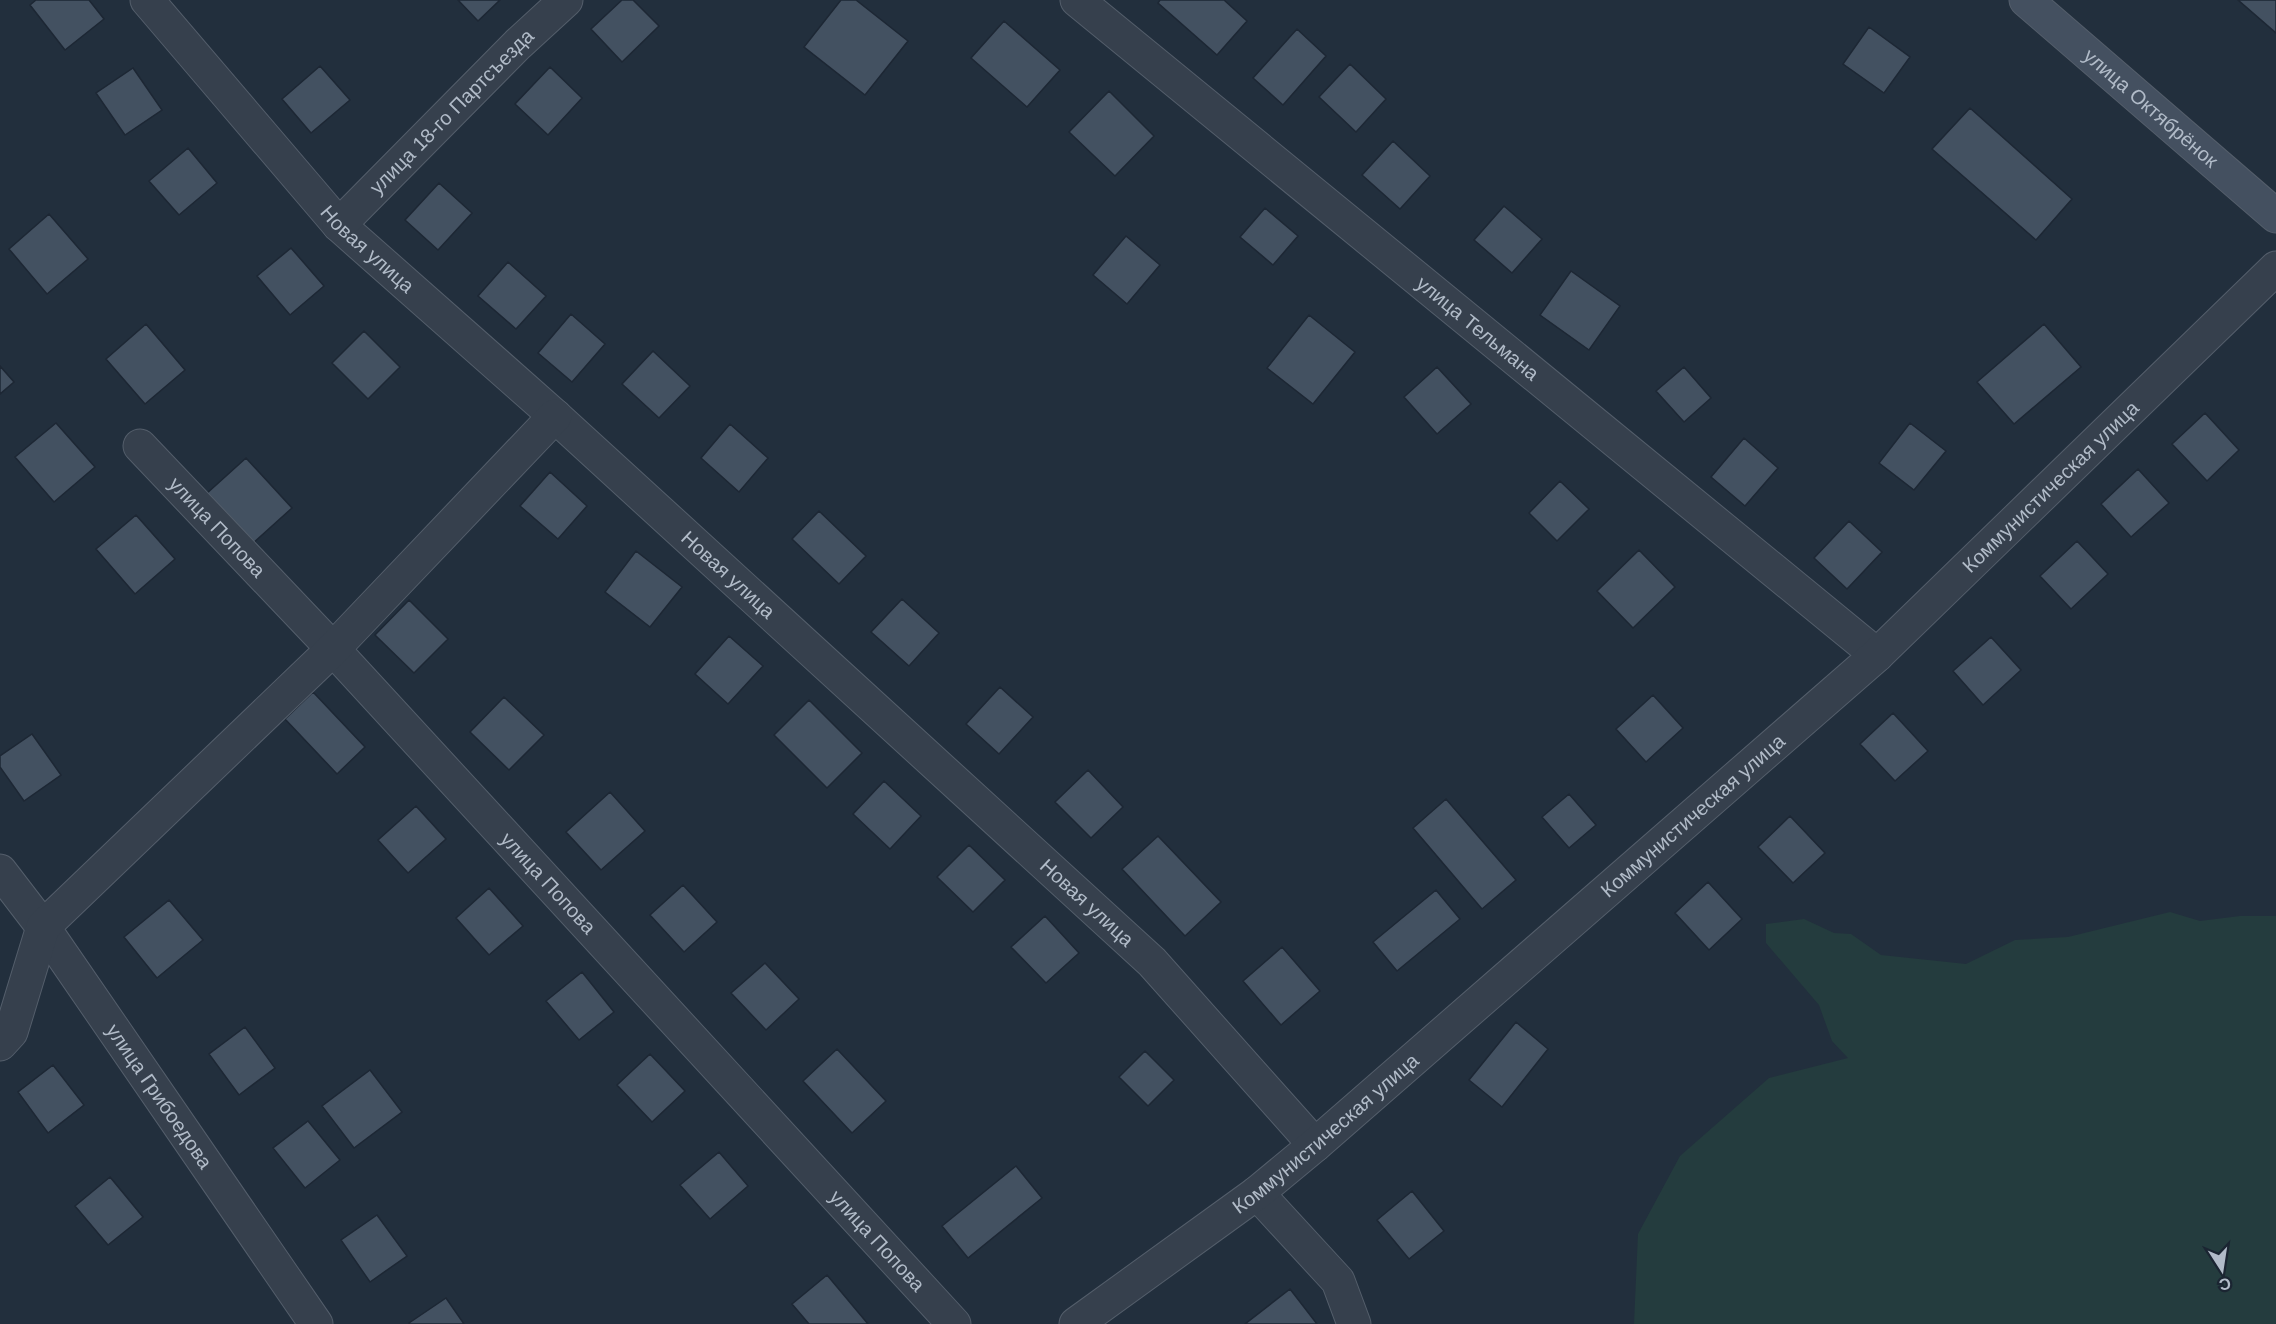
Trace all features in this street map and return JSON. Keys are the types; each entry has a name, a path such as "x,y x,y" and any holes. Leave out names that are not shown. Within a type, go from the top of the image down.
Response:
{"street":[{"name":"Новая улица","path":"147,0 339,225 555,416 1152,962 1315,1145"},
{"name":"улица 18-го Партсъезда","path":"339,225 518,44 566,0"},
{"name":"улица Тельмана","path":"1077,0 1877,655"},
{"name":"улица Октябрёнок","path":"2026,0 2276,216"},
{"name":"Коммунистическая улица","path":"1076,1324 1257,1193 1315,1145 1877,655 2276,268"},
{"path":"0,1044 11,1032 43,927 333,649 555,416"},
{"name":"улица Попова","path":"140,446 333,649 954,1324"},
{"name":"улица Грибоедова","path":"0,871 43,927 316,1324"},
{"path":"1257,1193 1338,1281 1354,1324"}],"green space":[{"path":"2170,912 2200,921 2240,916 2276,916 2276,1324 1634,1324 1638,1234 1680,1156 1769,1078 1848,1058 1832,1041 1819,1005 1766,943 1766,924 1804,919 1834,933 1851,934 1881,955 1966,964 2015,940 2068,937"}],"building":[{"path":"36,0 89,0 104,19 65,50 30,5"},
{"path":"458,0 500,0 478,21"},
{"path":"622,0 633,0 659,26 622,62 591,29"},
{"path":"841,0 856,0 908,41 865,95 804,47"},
{"path":"1160,0 1224,0 1247,21 1217,55 1158,3"},
{"path":"2238,0 2276,0 2276,33"},
{"path":"1004,21 1060,70 1027,107 971,58"},
{"path":"1869,27 1910,57 1884,93 1843,64"},
{"path":"1297,29 1326,56 1283,105 1253,78"},
{"path":"1350,64 1386,99 1356,132 1319,97"},
{"path":"320,66 350,100 311,133 282,99"},
{"path":"550,67 582,98 548,135 515,104"},
{"path":"133,68 162,110 125,135 96,93"},
{"path":"1109,91 1154,136 1115,176 1069,132"},
{"path":"1970,108 2072,199 2036,240 1932,149"},
{"path":"1393,141 1430,176 1400,209 1362,175"},
{"path":"188,148 217,183 179,215 149,181"},
{"path":"439,183 472,213 438,250 405,220"},
{"path":"1504,206 1542,239 1512,273 1474,240"},
{"path":"1265,208 1298,236 1273,265 1240,237"},
{"path":"49,214 88,259 47,294 9,249"},
{"path":"1126,236 1160,265 1127,304 1093,275"},
{"path":"291,248 324,286 290,315 257,276"},
{"path":"508,262 546,296 516,329 478,296"},
{"path":"1571,271 1620,306 1589,350 1540,315"},
{"path":"571,314 605,344 572,382 538,353"},
{"path":"1309,315 1355,352 1313,404 1267,368"},
{"path":"146,324 185,370 145,404 106,359"},
{"path":"2044,324 2081,367 2014,424 1977,382"},
{"path":"364,331 400,367 368,399 332,363"},
{"path":"653,351 690,386 659,418 622,384"},
{"path":"0,366 14,382 0,394"},
{"path":"1437,367 1471,404 1437,434 1404,397"},
{"path":"1684,367 1711,398 1684,422 1656,391"},
{"path":"2205,413 2239,450 2207,481 2172,444"},
{"path":"56,423 95,467 54,502 15,457"},
{"path":"1910,423 1946,451 1914,490 1879,463"},
{"path":"730,424 768,458 739,492 701,458"},
{"path":"1744,438 1778,468 1745,506 1711,477"},
{"path":"246,458 292,508 251,545 205,495"},
{"path":"2138,469 2169,503 2131,537 2101,504"},
{"path":"550,472 587,506 558,539 520,506"},
{"path":"1560,481 1589,509 1557,541 1529,513"},
{"path":"819,511 866,556 839,584 792,539"},
{"path":"136,515 175,559 135,594 96,549"},
{"path":"1849,521 1882,552 1847,589 1814,558"},
{"path":"2077,541 2108,574 2071,609 2040,576"},
{"path":"1639,550 1675,587 1633,628 1597,591"},
{"path":"636,551 682,587 650,627 605,592"},
{"path":"902,599 939,633 909,666 871,632"},
{"path":"409,600 448,639 414,673 375,635"},
{"path":"729,636 763,666 728,704 695,674"},
{"path":"1991,637 2021,670 1983,705 1953,671"},
{"path":"1000,687 1033,717 999,754 966,724"},
{"path":"313,692 365,747 337,774 285,719"},
{"path":"1653,695 1683,728 1646,762 1616,729"},
{"path":"504,697 544,735 509,770 470,732"},
{"path":"809,700 862,753 827,788 774,735"},
{"path":"1893,713 1928,751 1895,781 1860,744"},
{"path":"32,734 61,775 24,801 0,767 0,756"},
{"path":"1088,770 1123,807 1091,838 1055,802"},
{"path":"884,781 921,816 890,849 853,814"},
{"path":"610,792 645,831 601,870 566,832"},
{"path":"1569,794 1596,825 1569,848 1542,817"},
{"path":"1446,799 1516,880 1482,909 1413,828"},
{"path":"416,806 446,839 408,873 378,840"},
{"path":"1790,816 1825,853 1793,883 1758,847"},
{"path":"1158,836 1221,902 1185,936 1122,869"},
{"path":"969,845 1005,880 973,912 937,877"},
{"path":"1708,882 1742,919 1709,950 1675,913"},
{"path":"683,885 717,922 684,952 650,915"},
{"path":"489,888 523,926 489,955 456,918"},
{"path":"1436,890 1460,919 1397,971 1373,942"},
{"path":"169,900 203,940 157,978 124,937"},
{"path":"1045,916 1079,953 1046,983 1011,947"},
{"path":"1282,947 1320,991 1281,1025 1243,981"},
{"path":"765,963 799,999 766,1030 731,993"},
{"path":"582,972 614,1012 579,1040 546,1001"},
{"path":"1516,1022 1548,1049 1502,1107 1469,1080"},
{"path":"245,1027 275,1068 239,1095 209,1054"},
{"path":"837,1049 886,1101 852,1133 803,1081"},
{"path":"1145,1051 1174,1080 1148,1106 1119,1077"},
{"path":"650,1054 685,1091 652,1122 617,1085"},
{"path":"53,1065 84,1105 48,1133 18,1092"},
{"path":"370,1070 402,1112 354,1148 322,1106"},
{"path":"308,1121 340,1160 305,1188 273,1148"},
{"path":"719,1152 748,1186 710,1219 680,1185"},
{"path":"1016,1166 1042,1198 968,1258 942,1226"},
{"path":"110,1177 143,1217 108,1245 75,1206"},
{"path":"1412,1191 1444,1231 1409,1259 1377,1220"},
{"path":"377,1215 407,1256 370,1282 341,1240"},
{"path":"827,1275 868,1324 809,1324 792,1304"},
{"path":"1290,1289 1317,1324 1245,1324"},
{"path":"446,1298 464,1324 409,1323"}]}
